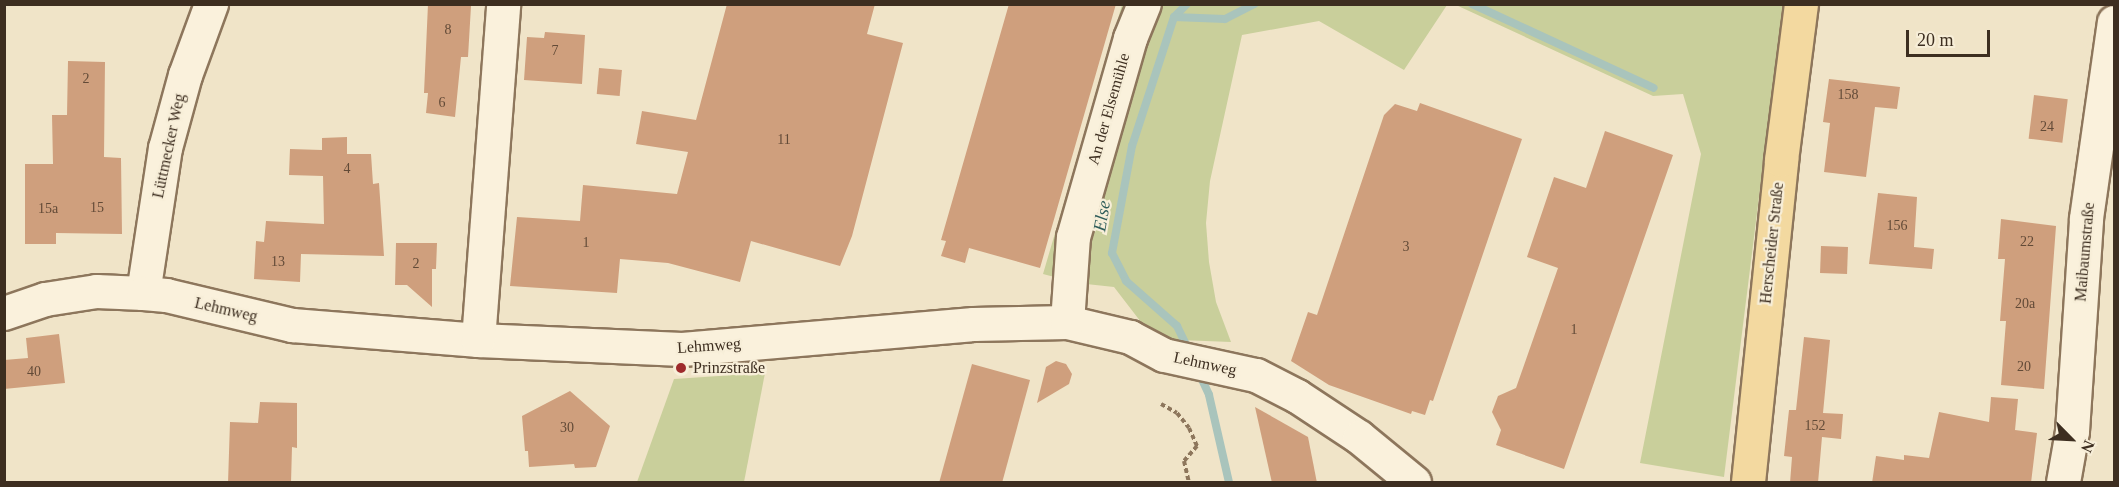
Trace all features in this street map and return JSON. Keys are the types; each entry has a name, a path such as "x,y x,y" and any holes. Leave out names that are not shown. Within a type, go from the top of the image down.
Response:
{"main road":[{"name":"Herscheider Straße","path":"1748,483 1781,160 1801,4"}],"street":[{"name":"Lüttmecker Weg","path":"154,294 165,148 185,75 211,4"},
{"path":"478,340 503,4"},
{"name":"An der Elsemühle","path":"1067,322 1074,237 1130,38 1144,4"},
{"name":"Maibaumstraße","path":"2063,483 2072,431 2086,218 2115,22"},
{"name":"Lehmweg","path":"4,313 45,299 85,292 154,294 292,325 478,340 682,349 973,324 1067,322 1130,337 1164,355 1256,375 1297,396 1359,437 1414,483"}],"path":[{"path":"1161,404 1177,413 1189,428 1197,446 1184,461 1190,483"}],"green space":[{"path":"1122,5 1447,5 1404,70 1319,21 1242,35 1210,181 1206,223 1209,262 1216,302 1231,342 1154,339 1114,287 1077,283 1043,274"},
{"path":"1456,5 1783,5 1724,477 1640,463 1701,154 1683,94 1653,96"},
{"path":"765,373 744,482 637,482 674,379"}],"building":[{"path":"428,4 471,6 468,57 461,57 455,117 426,113 428,93 424,93"},
{"path":"727,4 875,4 867,34 903,43 852,236 840,266 751,241 740,282 668,263 620,259 617,293 510,286 517,217 580,221 583,185 677,194 688,152 636,144 642,111 696,120"},
{"path":"1009,4 1116,4 1040,268 969,248 965,263 941,256 946,241 941,240"},
{"path":"545,32 585,35 582,84 524,80 527,37 544,38"},
{"path":"68,61 105,62 104,157 121,158 122,234 56,233 56,244 25,244 25,164 53,164 52,115 67,115"},
{"path":"599,68 622,70 620,96 597,94"},
{"path":"1829,79 1900,87 1897,109 1875,107 1866,177 1824,172 1830,123 1823,122"},
{"path":"2034,95 2068,99 2062,143 2029,139"},
{"path":"1420,103 1522,139 1433,401 1430,400 1425,415 1412,411 1411,414 1329,385 1291,361 1308,312 1317,315 1384,115 1395,104 1417,111"},
{"path":"1605,131 1673,155 1564,469 1496,445 1501,430 1492,412 1498,396 1516,388 1558,268 1527,257 1554,177 1586,188"},
{"path":"347,137 347,154 371,154 373,184 379,183 384,256 301,254 300,282 254,279 256,241 264,242 266,221 324,224 323,176 289,175 290,149 322,150 322,138"},
{"path":"1878,193 1917,197 1914,247 1934,249 1932,269 1869,264"},
{"path":"2001,219 2056,226 2044,389 2001,385 2006,321 2000,321 2005,259 1998,259"},
{"path":"396,243 437,243 436,269 432,269 432,307 407,285 395,285"},
{"path":"1821,246 1848,247 1847,274 1820,273"},
{"path":"59,334 65,383 4,389 4,360 28,358 26,338"},
{"path":"1804,337 1830,340 1823,413 1843,414 1841,439 1822,437 1818,483 1790,483 1792,457 1784,456 1789,410 1796,410"},
{"path":"1056,361 1066,364 1072,374 1069,384 1037,403 1046,367"},
{"path":"972,364 1030,380 1002,483 939,483"},
{"path":"570,391 610,426 596,467 575,468 574,464 529,467 522,416"},
{"path":"1991,397 2018,399 2015,430 2037,433 2031,483 1872,483 1876,456 1904,460 1904,455 1929,458 1939,412 1989,422"},
{"path":"260,402 297,403 297,448 292,447 291,483 228,483 230,422 258,423"},
{"path":"1255,407 1308,437 1317,483 1272,483"}],"waterway":[{"name":"Else","path":"1187,4 1174,17 1132,146 1112,253 1126,281 1177,326 1189,351"},
{"path":"1174,17 1225,19 1254,4"},
{"path":"1472,4 1654,88"},
{"name":"Else","path":"1198,371 1209,395 1229,482"}],"place":[{"name":"Prinzstraße","path":"681,368"}]}
